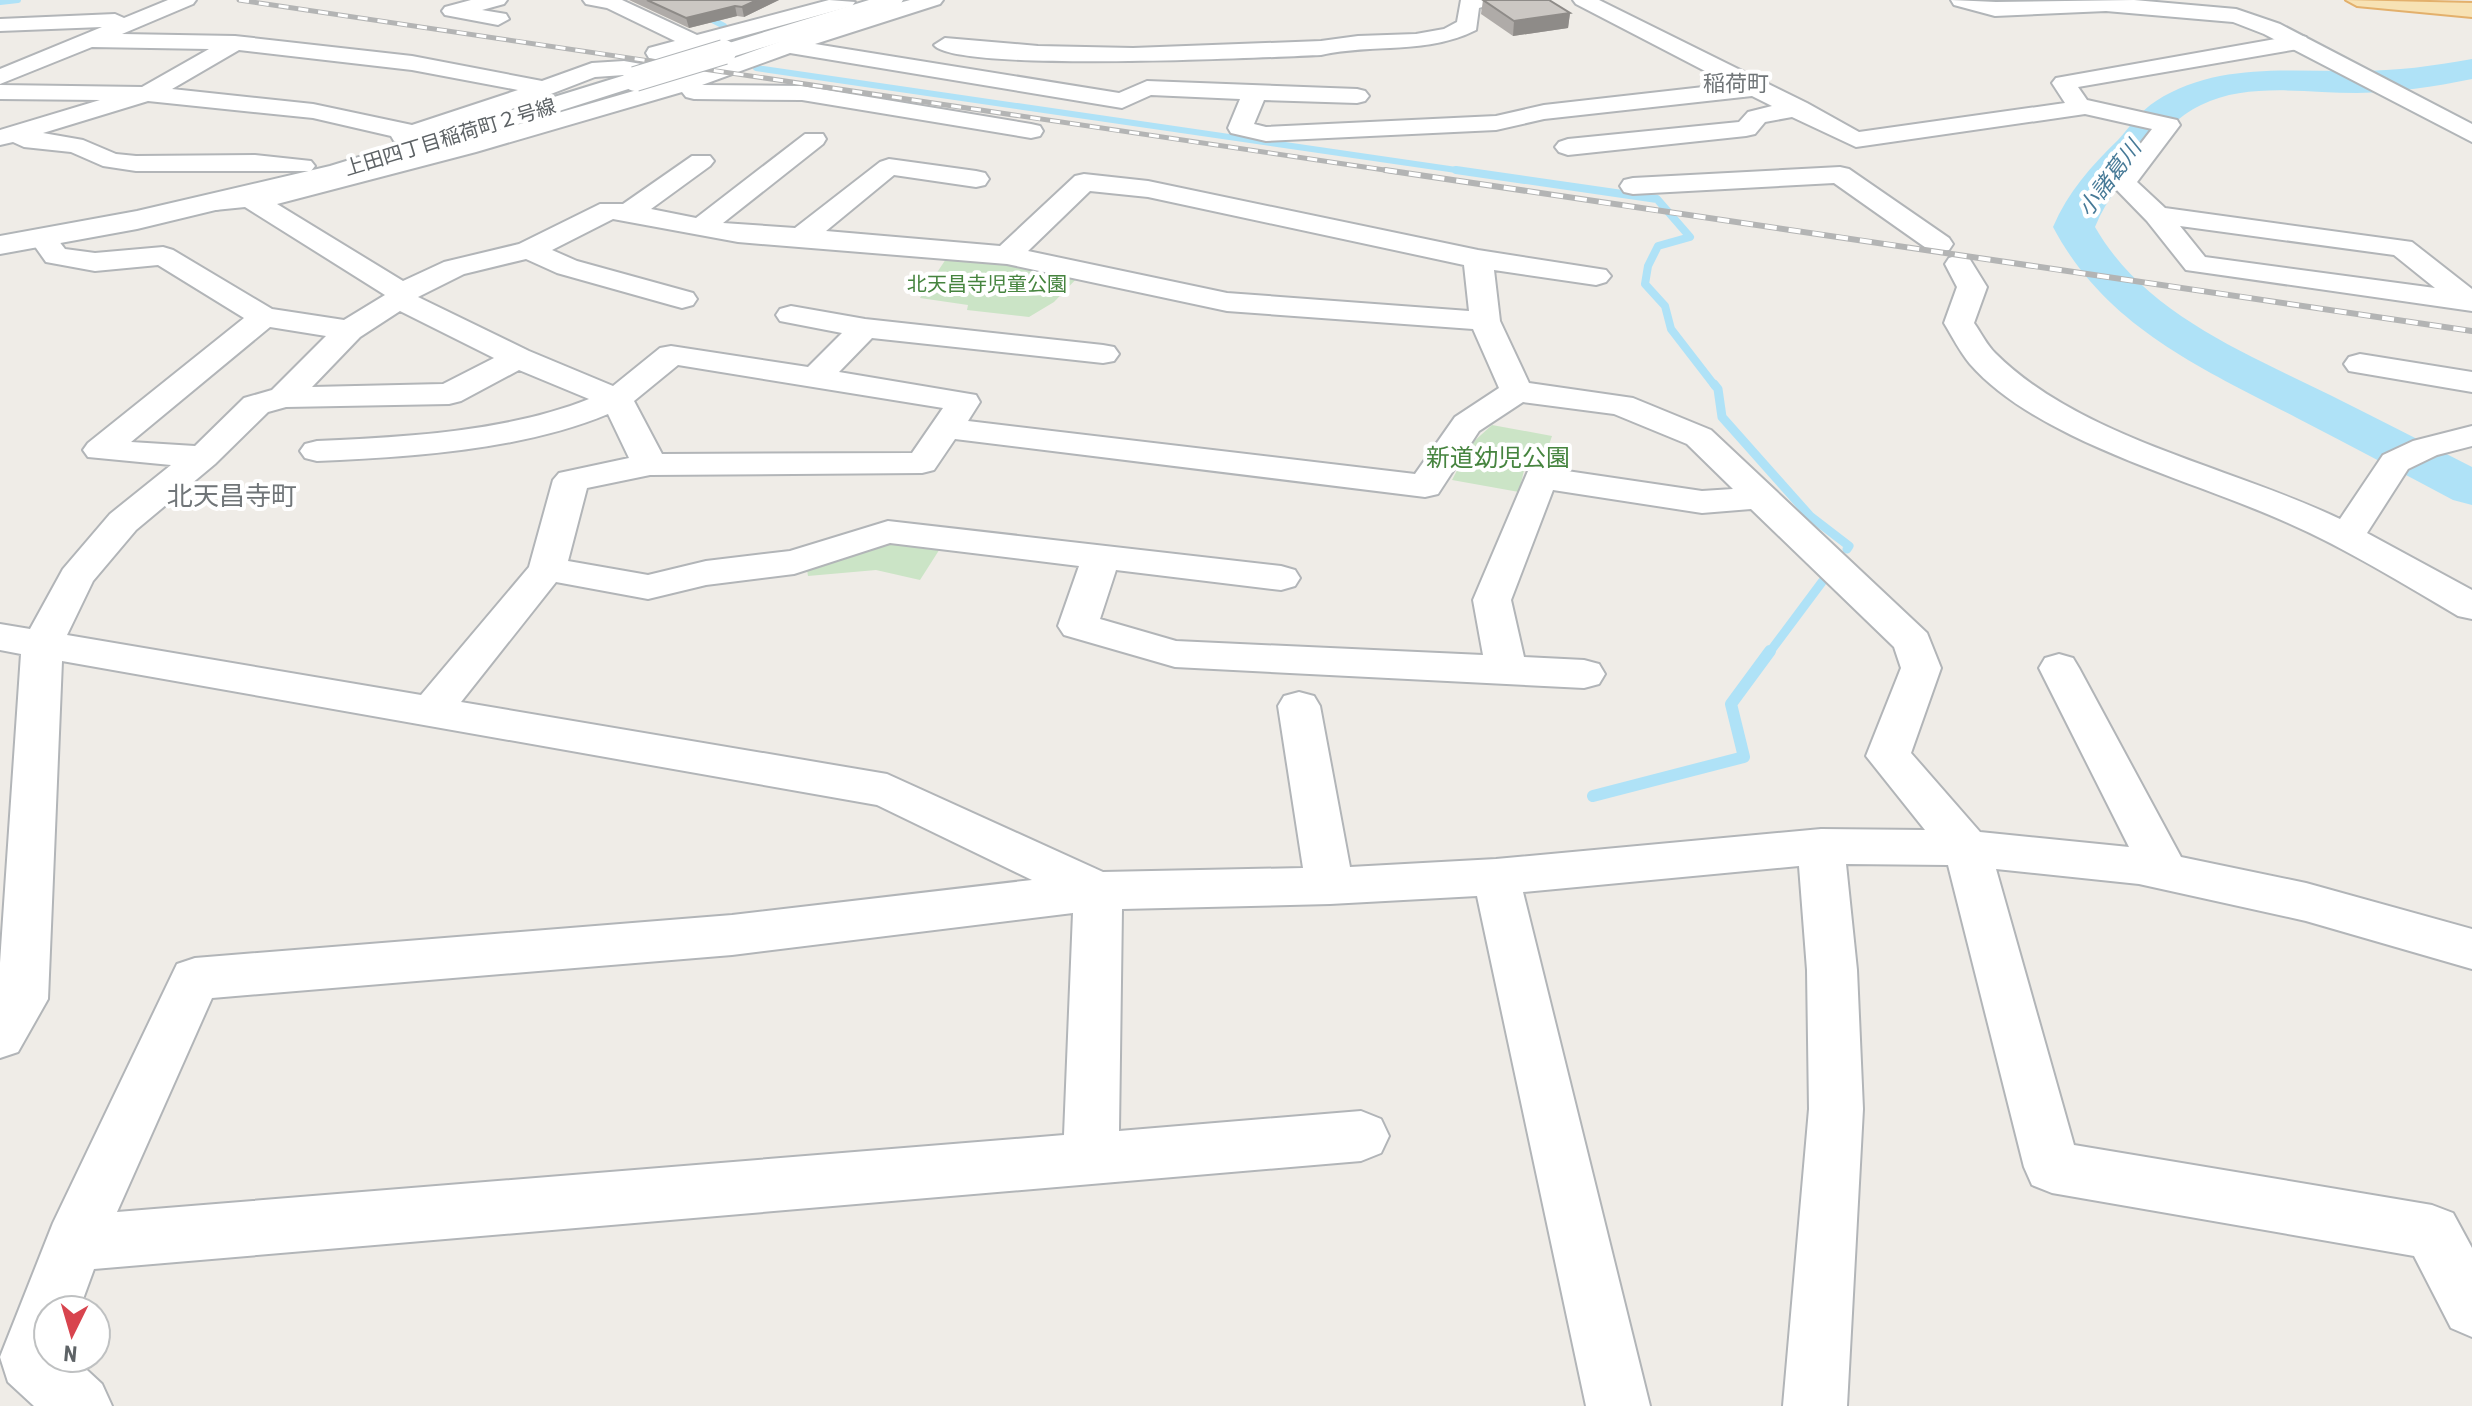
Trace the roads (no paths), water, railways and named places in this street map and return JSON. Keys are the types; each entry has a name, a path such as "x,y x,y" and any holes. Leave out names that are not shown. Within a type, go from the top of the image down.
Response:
{"main road":[{"path":"2357,0 2472,10"},
{"path":"2450,0 2472,2"}],"street":[{"path":"0,77 186,0"},
{"path":"593,0 612,3 693,42"},
{"path":"853,0 657,53 730,58 791,47 933,0"},
{"name":"上田四丁目稲荷町２号線","path":"0,245 215,202 338,172 635,79 730,58 892,0"},
{"path":"924,42 1031,53 1124,54 1321,48 1343,41 1451,37 1468,25 1469,4 1485,0"},
{"path":"1583,0 1753,89 1799,108 1856,140 2080,108 2168,125 2123,183 2157,215 2196,264 2471,301"},
{"path":"1962,0 1995,9 2106,4 2210,12 2252,21 2355,71 2472,134"},
{"path":"0,25 140,19"},
{"path":"836,30 881,36"},
{"path":"92,40 235,43 412,63 547,89"},
{"path":"2080,108 2064,83 2298,42"},
{"path":"0,139 147,94 235,43"},
{"path":"791,47 1122,101 1147,88 1357,96"},
{"path":"215,202 252,200 467,147 661,92 697,79 730,58"},
{"path":"0,67 28,66"},
{"path":"215,202 239,185 413,133 606,68 697,79"},
{"path":"1255,93 1240,128 1266,134 1496,123 1544,112 1753,89"},
{"path":"0,92 147,94 313,111 413,133"},
{"path":"661,92 802,93 1031,131"},
{"path":"1568,147 1746,129 1757,117 1799,108"},
{"path":"0,139 42,139 71,144 95,151 108,160 182,163 263,161 302,166"},
{"path":"701,227 814,139"},
{"path":"1840,175 1842,159 1856,140"},
{"path":"628,213 701,161"},
{"path":"801,237 889,167 976,179"},
{"path":"1633,186 1840,175 1949,254 1972,287 1959,323 1966,341 1997,375 2049,410 2300,514 2472,607"},
{"path":"1007,255 1084,182 1148,189 1478,259 1596,276"},
{"path":"252,200 400,296 518,358 617,399 650,465"},
{"path":"284,397 349,330 400,296 454,268 529,250 610,210 738,234 1007,255 1227,302 1485,321"},
{"path":"2157,215 2402,248 2471,301"},
{"path":"43,238 56,256 95,262 163,256 264,317 349,330"},
{"path":"529,250 567,267 682,299"},
{"path":"1478,259 1485,321 1517,391"},
{"path":"791,315 865,328 1103,354"},
{"path":"203,457 100,450 264,317"},
{"path":"814,379 865,328"},
{"path":"317,451 407,447 561,422 617,399 671,355 964,402 922,463 650,465 571,480 547,569 432,710"},
{"path":"0,1036 23,999 17,819 21,642 123,522 203,457 256,405 284,397 449,394 518,358"},
{"path":"2360,364 2472,382"},
{"path":"946,428 1425,486 1467,424 1517,391 1621,405 1699,437 1913,642 1921,668 1888,756 1967,848 2052,1167 2452,1235 2472,1307"},
{"path":"2346,538 2410,455 2472,436"},
{"path":"1506,670 1492,600 1540,478 1702,502 1760,498"},
{"path":"547,569 648,587 706,573 794,562 888,532 1281,578"},
{"path":"1101,557 1078,626 1175,654 1584,674"},
{"path":"21,642 887,790 1098,891"},
{"path":"2059,668 2165,871"},
{"path":"1299,706 1330,886"},
{"path":"1815,1406 1836,1109 1832,970 1821,846"},
{"path":"54,1294 74,1243 195,979 732,935 1098,891 1330,886 1496,877 1821,846 1967,848 2139,866 2306,902 2472,949"},
{"path":"1496,877 1618,1406"},
{"path":"1091,1158 1098,891"},
{"path":"74,1243 1361,1136"},
{"path":"45,1374 80,1406"}],"waterway":[{"path":"0,2 18,0"},
{"path":"703,15 724,26"},
{"path":"756,68 1470,172"},
{"name":"小諸葛川","path":"2472,69 2389,81 2250,82 2207,90 2187,98 2158,118 2090,194 2074,227 2091,257 2115,285 2178,334 2472,489"},
{"path":"1456,170 1657,199 1690,237 1658,246 1648,266 1645,284 1665,306 1671,329 1715,386"},
{"path":"1714,384 1718,389 1722,417 1810,516 1849,546 1847,549"},
{"path":"1769,653 1822,582"},
{"path":"1593,796 1744,757 1731,704 1770,651"}],"railway":[{"path":"239,0 1398,172"},
{"path":"1385,170 2472,331"}],"district":[{"name":"稲荷町","path":"1736,83"},
{"name":"北天昌寺町","path":"232,496"}],"park label":[{"name":"北天昌寺児童公園","path":"987,284"},
{"name":"新道幼児公園","path":"1498,458"}]}
